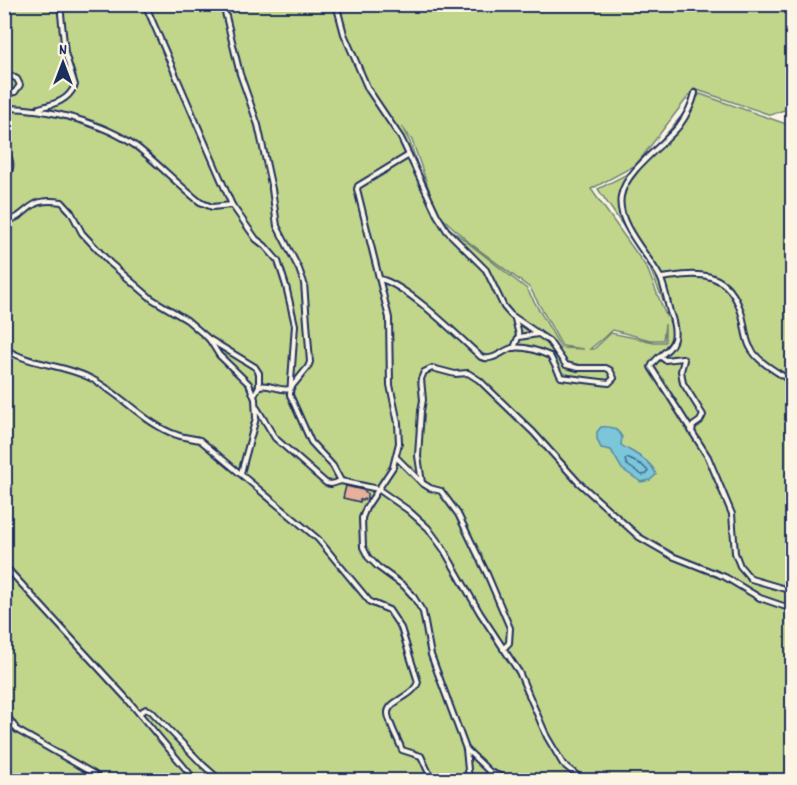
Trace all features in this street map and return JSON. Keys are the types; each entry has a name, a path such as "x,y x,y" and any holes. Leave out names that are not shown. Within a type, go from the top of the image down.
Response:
{"lane":[{"path":"36,109 65,99 71,94 75,85 65,53 60,4"},
{"path":"145,4 232,205 256,240 265,246 278,261 295,325 290,395 311,442 333,466 341,481"},
{"path":"223,4 240,74 258,125 272,189 277,226 304,283 310,362 308,367 290,389 259,386"},
{"path":"336,4 344,34 368,89 401,138 436,215 447,231 486,270 504,307 554,346 566,365 578,368 606,368 613,374 612,381 565,379 559,374 549,356 540,352 514,348 492,358 481,357 409,294 392,283 380,279"},
{"path":"4,72 17,79 20,85 15,92 4,94"},
{"path":"696,93 690,110 678,127 628,179 621,197 621,209 633,238 661,278 673,322 674,339 653,362 652,371 708,457 732,514 735,553 740,566 751,579 792,591"},
{"path":"4,108 36,109 62,115 119,135 200,202 212,207 232,205"},
{"path":"4,150 11,162 9,174 4,182"},
{"path":"409,155 358,186 357,189 389,318 390,385 398,423 399,443 393,466 362,518 363,547 368,557 378,567 404,586 423,612 430,655 466,749 469,780"},
{"path":"4,222 16,217 41,200 62,201 71,212 82,233 110,263 152,298 187,320 208,339 255,367 259,373 259,386 254,396"},
{"path":"661,278 702,274 726,284 735,297 748,345 765,364 792,382"},
{"path":"513,316 519,328 514,348"},
{"path":"518,338 540,334"},
{"path":"208,339 219,355 249,384 254,396 256,418 241,473"},
{"path":"4,348 31,360 62,367 102,384 153,422 178,436 200,440 318,538 370,602 389,610 396,618 405,637 418,682 413,693 392,705 388,711 389,717 402,750 421,756 432,780"},
{"path":"660,357 665,360 678,358 684,360 681,371 683,383 703,415 700,421 693,426 692,432"},
{"path":"422,483 418,456 423,400 421,380 424,372 432,368 456,374 468,373 479,380 533,432 578,482 639,537 672,556 725,577 760,598 792,609"},
{"path":"256,407 269,431 326,483 341,481 378,489 408,510 428,528 519,672 547,737 563,764 583,780"},
{"path":"396,457 422,483 441,491 458,514 510,628 509,643 503,649"},
{"path":"4,565 139,713 195,780"},
{"path":"139,713 146,709 151,711 220,780"},
{"path":"4,716 17,730 101,780"},
{"path":"466,749 490,772 510,780"}],"green space":[{"path":"338,4 343,14 339,5 792,5 792,107 771,115 694,89 636,165 591,189 647,268 666,316 667,310 647,261 598,189 637,169 700,94 792,126 792,780 5,780 5,5","holes":["402,127 412,140 437,213 470,243 530,288 562,346 584,349 561,348 527,289 434,216 410,142","665,324 665,342 654,342 611,333 594,349 590,349 613,330 650,340 663,340"]}],"water":[{"path":"601,427 611,427 618,431 622,437 621,445 647,461 656,475 650,480 641,482 622,469 611,450 601,448 597,432"}],"building":[{"path":"346,486 363,490 367,493 367,499 360,500 360,502 343,498"}]}
